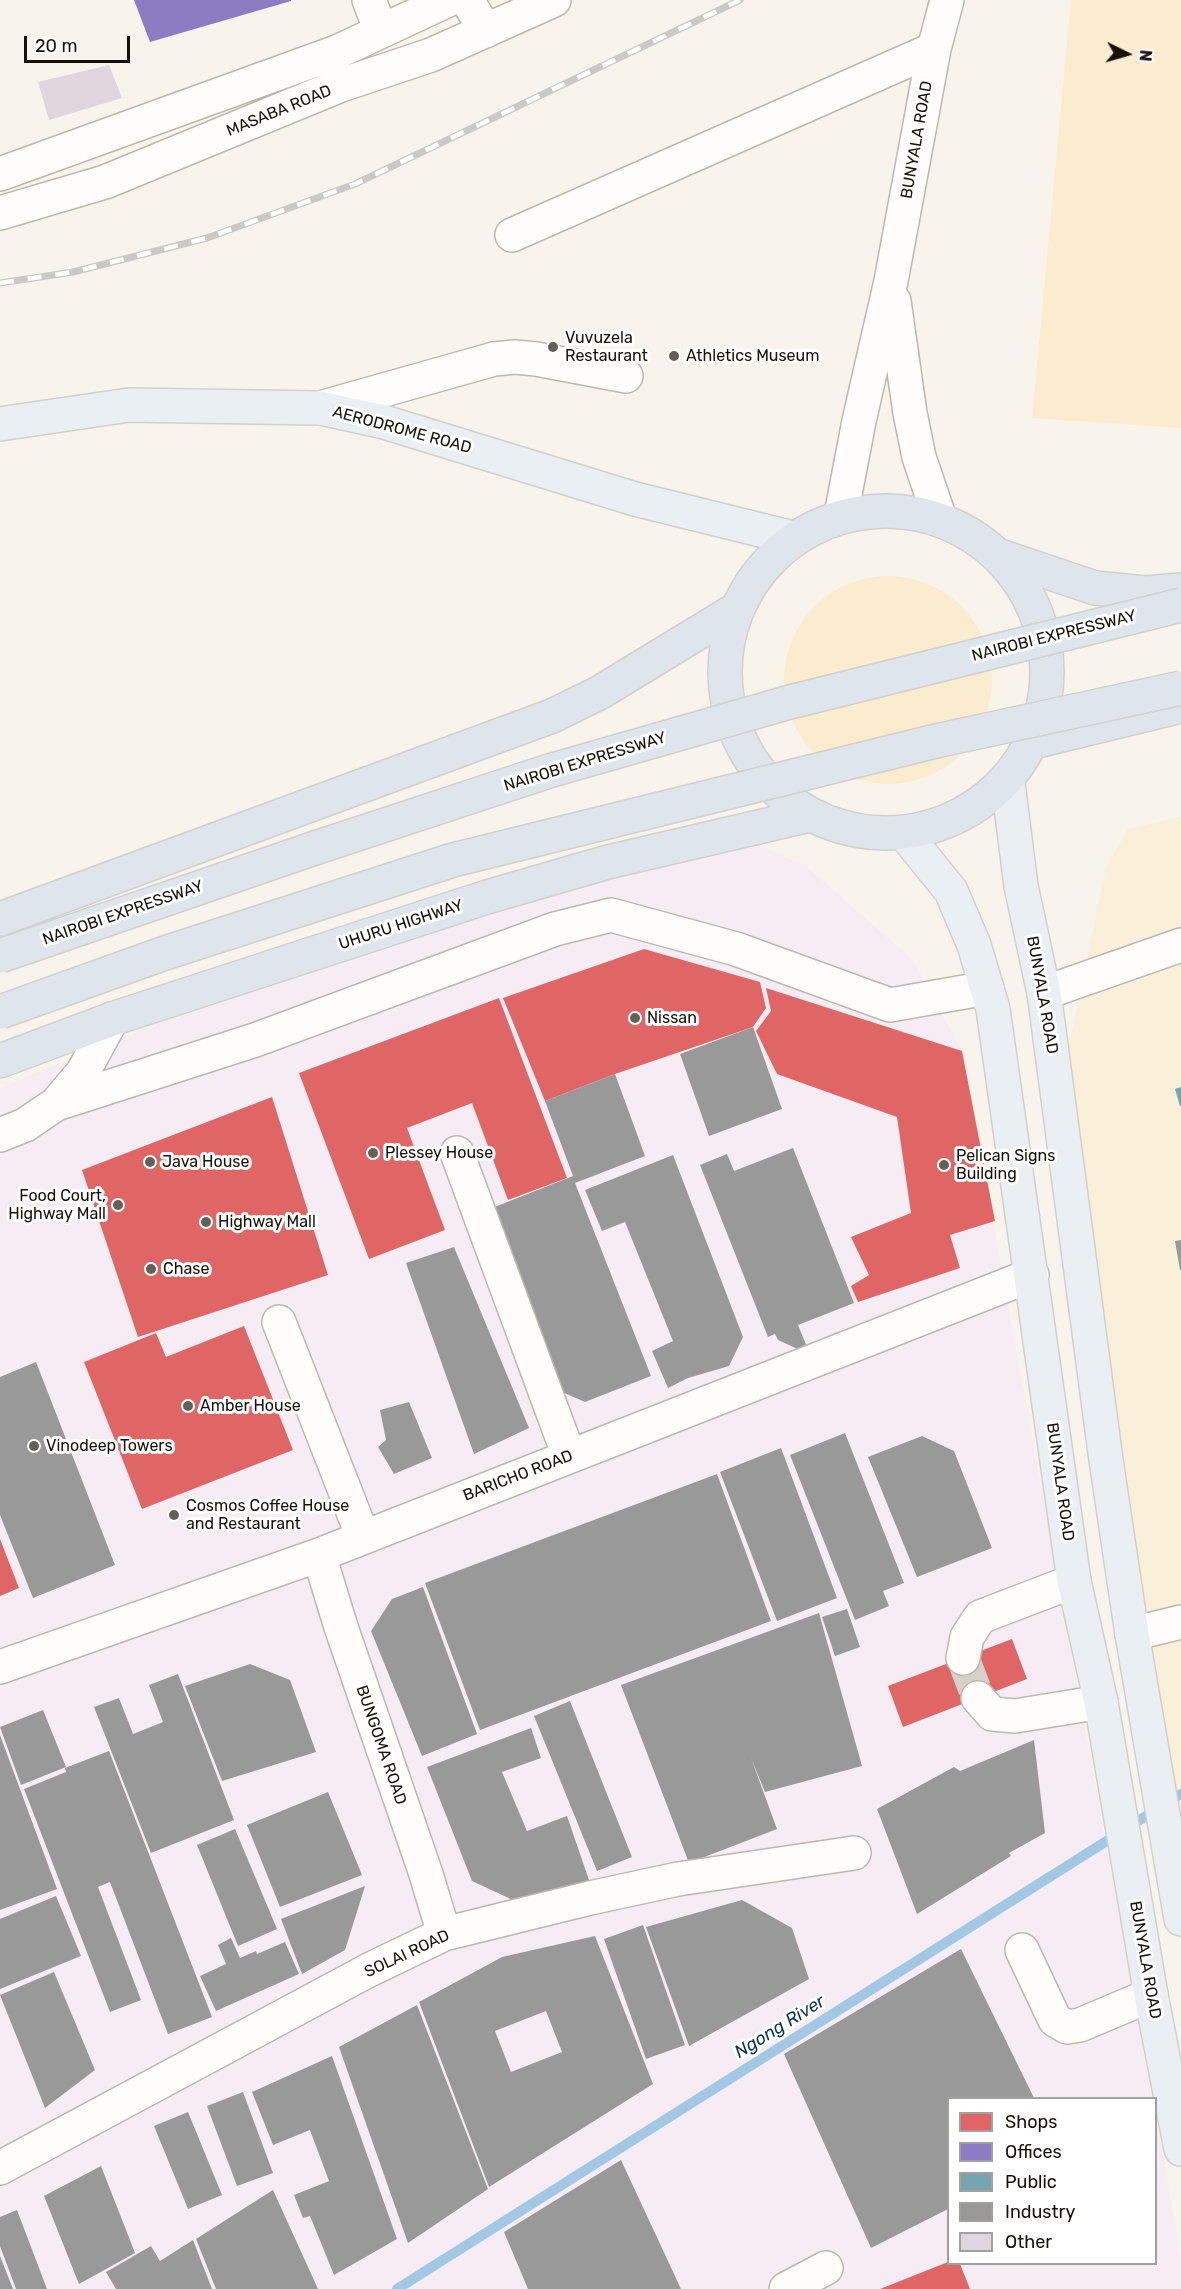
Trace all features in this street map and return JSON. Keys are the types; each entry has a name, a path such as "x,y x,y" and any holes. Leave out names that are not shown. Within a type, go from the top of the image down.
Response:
{"highway":[{"path":"891,509 940,519 984,543 1000,556 1027,593 1043,636 1047,682 1033,742 1008,783 949,821 904,833 858,832 810,815 786,800 742,747 727,702 725,654 737,609 760,570 793,538 841,515 891,509"},
{"path":"1000,556 1095,588 1145,593 1181,590"},
{"name":"NAIROBI EXPRESSWAY","path":"0,956 250,869 549,771 790,702 1181,605"},
{"path":"0,919 552,716 599,693 737,609"},
{"path":"0,1012 165,953 453,860 936,741 1181,688"},
{"path":"1033,742 1181,706"},
{"name":"UHURU HIGHWAY","path":"0,1061 112,1019 487,897 608,862 810,815"}],"main road":[{"name":"AERODROME ROAD","path":"0,424 129,405 320,408 384,422 635,499 793,538"},
{"name":"BUNYALA ROAD","path":"1008,783 1021,886 1044,993 1106,1460 1132,1634 1181,1919"},
{"name":"BUNYALA ROAD","path":"904,833 951,891 974,945 993,1009 1074,1581 1101,1702 1150,1995 1181,2149"}],"street":[{"path":"369,0 381,31"},
{"name":"MASABA ROAD","path":"0,174 326,56 448,0"},
{"path":"467,0 486,31"},
{"name":"MASABA ROAD","path":"0,213 105,182 342,85 431,55 554,0"},
{"name":"BUNYALA ROAD","path":"841,515 859,421 891,281 934,49 947,0"},
{"path":"512,236 934,49"},
{"name":"BUNYALA ROAD","path":"891,281 910,413 919,457 940,519"},
{"path":"320,408 494,358 536,359 626,376"},
{"path":"56,1104 255,1040 555,929 611,915 736,949 890,1005 987,988"},
{"path":"1044,993 1181,945"},
{"path":"0,1135 25,1125 56,1104 83,1072 112,1019"},
{"path":"457,1153 569,1456"},
{"name":"BARICHO ROAD","path":"0,1667 319,1555 1032,1275"},
{"path":"279,1322 363,1537"},
{"name":"BUNGOMA ROAD","path":"319,1555 340,1627 426,1874 444,1934"},
{"path":"963,1658 967,1636 980,1617 1074,1581"},
{"path":"1132,1634 1181,1622"},
{"path":"978,1698 992,1714 1015,1716 1101,1702"},
{"name":"SOLAI ROAD","path":"0,2168 369,1970 444,1934 678,1879 854,1853"},
{"path":"1022,1950 1055,2020 1066,2027 1080,2025 1150,1995"},
{"path":"786,2289 826,2268"}],"shaded area":[{"path":"1071,0 1181,0 1181,428 1032,418"},
{"path":"888,576 908,578 928,584 962,606 984,640 990,660 992,680 990,700 984,720 962,754 928,776 908,782 888,784 868,782 848,776 814,754 792,720 786,700 784,680 786,660 792,640 814,606 848,584 868,578"},
{"path":"1181,817 1181,1843 1112,1454 1068,1051 1106,867 1128,829"},
{"path":"722,828 807,867 913,960 962,1051 1152,2097 947,2097 947,2265 1157,2265 1157,2124 1181,2259 1181,2289 0,2289 0,1088 567,853"}],"building: Shops":[{"name":"Nissan","path":"644,949 760,982 766,1008 753,1027 615,1074 545,1101 503,998"},
{"name":"Pelican Signs Building","path":"766,988 962,1051 995,1221 950,1235 960,1268 858,1302 851,1286 869,1275 851,1237 911,1213 897,1117 777,1074 756,1031 771,1011"},
{"name":"Plessey House","path":"499,998 567,1178 508,1200 472,1103 407,1128 445,1230 369,1259 299,1073"},
{"name":"Highway Mall","path":"272,1097 328,1275 138,1337 82,1170"},
{"name":"Amber House","path":"244,1326 293,1450 142,1509 84,1362 156,1333 166,1357"},
{"path":"0,1539 19,1588 0,1596"},
{"path":"1012,1639 1027,1679 903,1727 888,1686"},
{"path":"947,2262 947,2265 960,2265 970,2289 880,2289"}],"building: Offices":[{"path":"134,0 291,0 291,1 150,42"}],"building: Public":[{"path":"1181,1087 1181,1106 1180,1106 1175,1089"}],"building: Industry":[{"path":"753,1027 782,1109 709,1136 680,1054"},
{"path":"615,1074 645,1156 575,1183 651,1376 585,1402 551,1387 492,1208 573,1176 545,1101"},
{"path":"793,1148 854,1303 798,1325 807,1347 800,1350 778,1340 775,1334 768,1337 700,1165 727,1154 734,1171"},
{"path":"673,1155 743,1337 729,1366 688,1378 668,1388 652,1351 673,1341 625,1222 602,1231 585,1190"},
{"path":"1181,1240 1181,1270 1180,1270 1175,1241"},
{"path":"454,1247 529,1428 474,1454 406,1263"},
{"name":"Vinodeep Towers","path":"36,1362 115,1565 33,1598 0,1515 0,1377"},
{"path":"409,1402 432,1458 394,1474 378,1447 386,1440 380,1410"},
{"path":"845,1433 904,1583 883,1591 889,1606 855,1620 790,1455"},
{"path":"922,1436 954,1451 992,1548 917,1577 868,1457"},
{"path":"781,1448 837,1598 777,1621 720,1472"},
{"path":"717,1474 771,1621 480,1730 425,1583"},
{"path":"423,1587 477,1734 422,1756 371,1631 392,1599"},
{"path":"847,1609 860,1647 835,1656 822,1617"},
{"path":"819,1613 862,1766 765,1792 751,1758 777,1829 689,1863 621,1685"},
{"path":"250,1664 290,1680 316,1752 222,1781 185,1686"},
{"path":"178,1674 234,1820 151,1853 94,1707 119,1698 133,1734 163,1722 149,1685"},
{"path":"570,1701 632,1857 597,1871 534,1716"},
{"path":"43,1710 66,1767 21,1785 0,1727"},
{"path":"531,1728 541,1758 502,1772 527,1831 567,1816 590,1883 513,1900 472,1881 427,1767"},
{"path":"0,1735 57,1889 0,1910"},
{"path":"1034,1740 1045,1833 1009,1853 1011,1856 917,1914 877,1809 954,1767 960,1771"},
{"path":"109,1751 212,2017 168,2034 110,1882 98,1887 141,2000 110,2012 24,1789 66,1772 65,1768"},
{"path":"328,1792 362,1875 280,1907 247,1825"},
{"path":"235,1829 277,1929 238,1946 197,1845"},
{"path":"365,1886 345,1950 302,1974 281,1919"},
{"path":"56,1896 81,1956 0,1989 0,1919"},
{"path":"742,1900 792,1928 809,1979 689,2046 646,1927"},
{"path":"643,1925 685,2045 646,2059 604,1939"},
{"path":"595,1936 653,2084 489,2187 419,2002 502,1957","holes":["546,2011 562,2052 511,2072 495,2031"]},
{"path":"231,1938 240,1958 256,1951 257,1954 285,1942 299,1974 216,2011 200,1976 226,1964 218,1945"},
{"path":"961,1949 1034,2097 947,2097 947,2210 871,2248 784,2054"},
{"path":"54,1972 95,2070 45,2108 0,1995"},
{"path":"417,2005 488,2189 408,2243 339,2047"},
{"path":"332,2056 397,2239 334,2275 310,2216 303,2218 294,2195 329,2181 310,2130 273,2145 252,2092"},
{"path":"243,2092 273,2173 237,2186 207,2106"},
{"path":"188,2112 222,2195 188,2209 154,2126"},
{"path":"621,2160 681,2289 528,2289 504,2232"},
{"path":"101,2166 135,2253 79,2284 44,2196"},
{"path":"273,2190 318,2289 216,2289 196,2239"},
{"path":"17,2210 47,2289 16,2289 0,2246 0,2217"},
{"path":"193,2240 212,2289 116,2289 106,2272 151,2246 160,2261"},
{"path":"0,2256 13,2289 0,2289"}],"building: Other":[{"path":"109,65 122,98 49,120 38,82"}],"waterway":[{"name":"Ngong River","path":"397,2289 1181,1794"}],"tunnel":[{"path":"963,1658 978,1698"}],"railway":[{"path":"0,283 73,272 207,238 355,184 740,0"}],"place":[{"name":"Vuvuzela Restaurant","path":"553,347"},
{"name":"Athletics Museum","path":"674,356"},
{"name":"Nissan","path":"635,1018"},
{"name":"Plessey House","path":"373,1153"},
{"name":"Java House","path":"150,1162"},
{"name":"Pelican Signs Building","path":"944,1165"},
{"name":"Food Court, Highway Mall","path":"118,1205"},
{"name":"Highway Mall","path":"206,1222"},
{"name":"Chase","path":"151,1269"},
{"name":"Amber House","path":"188,1406"},
{"name":"Vinodeep Towers","path":"34,1446"},
{"name":"Cosmos Coffee House and Restaurant","path":"174,1515"}]}
